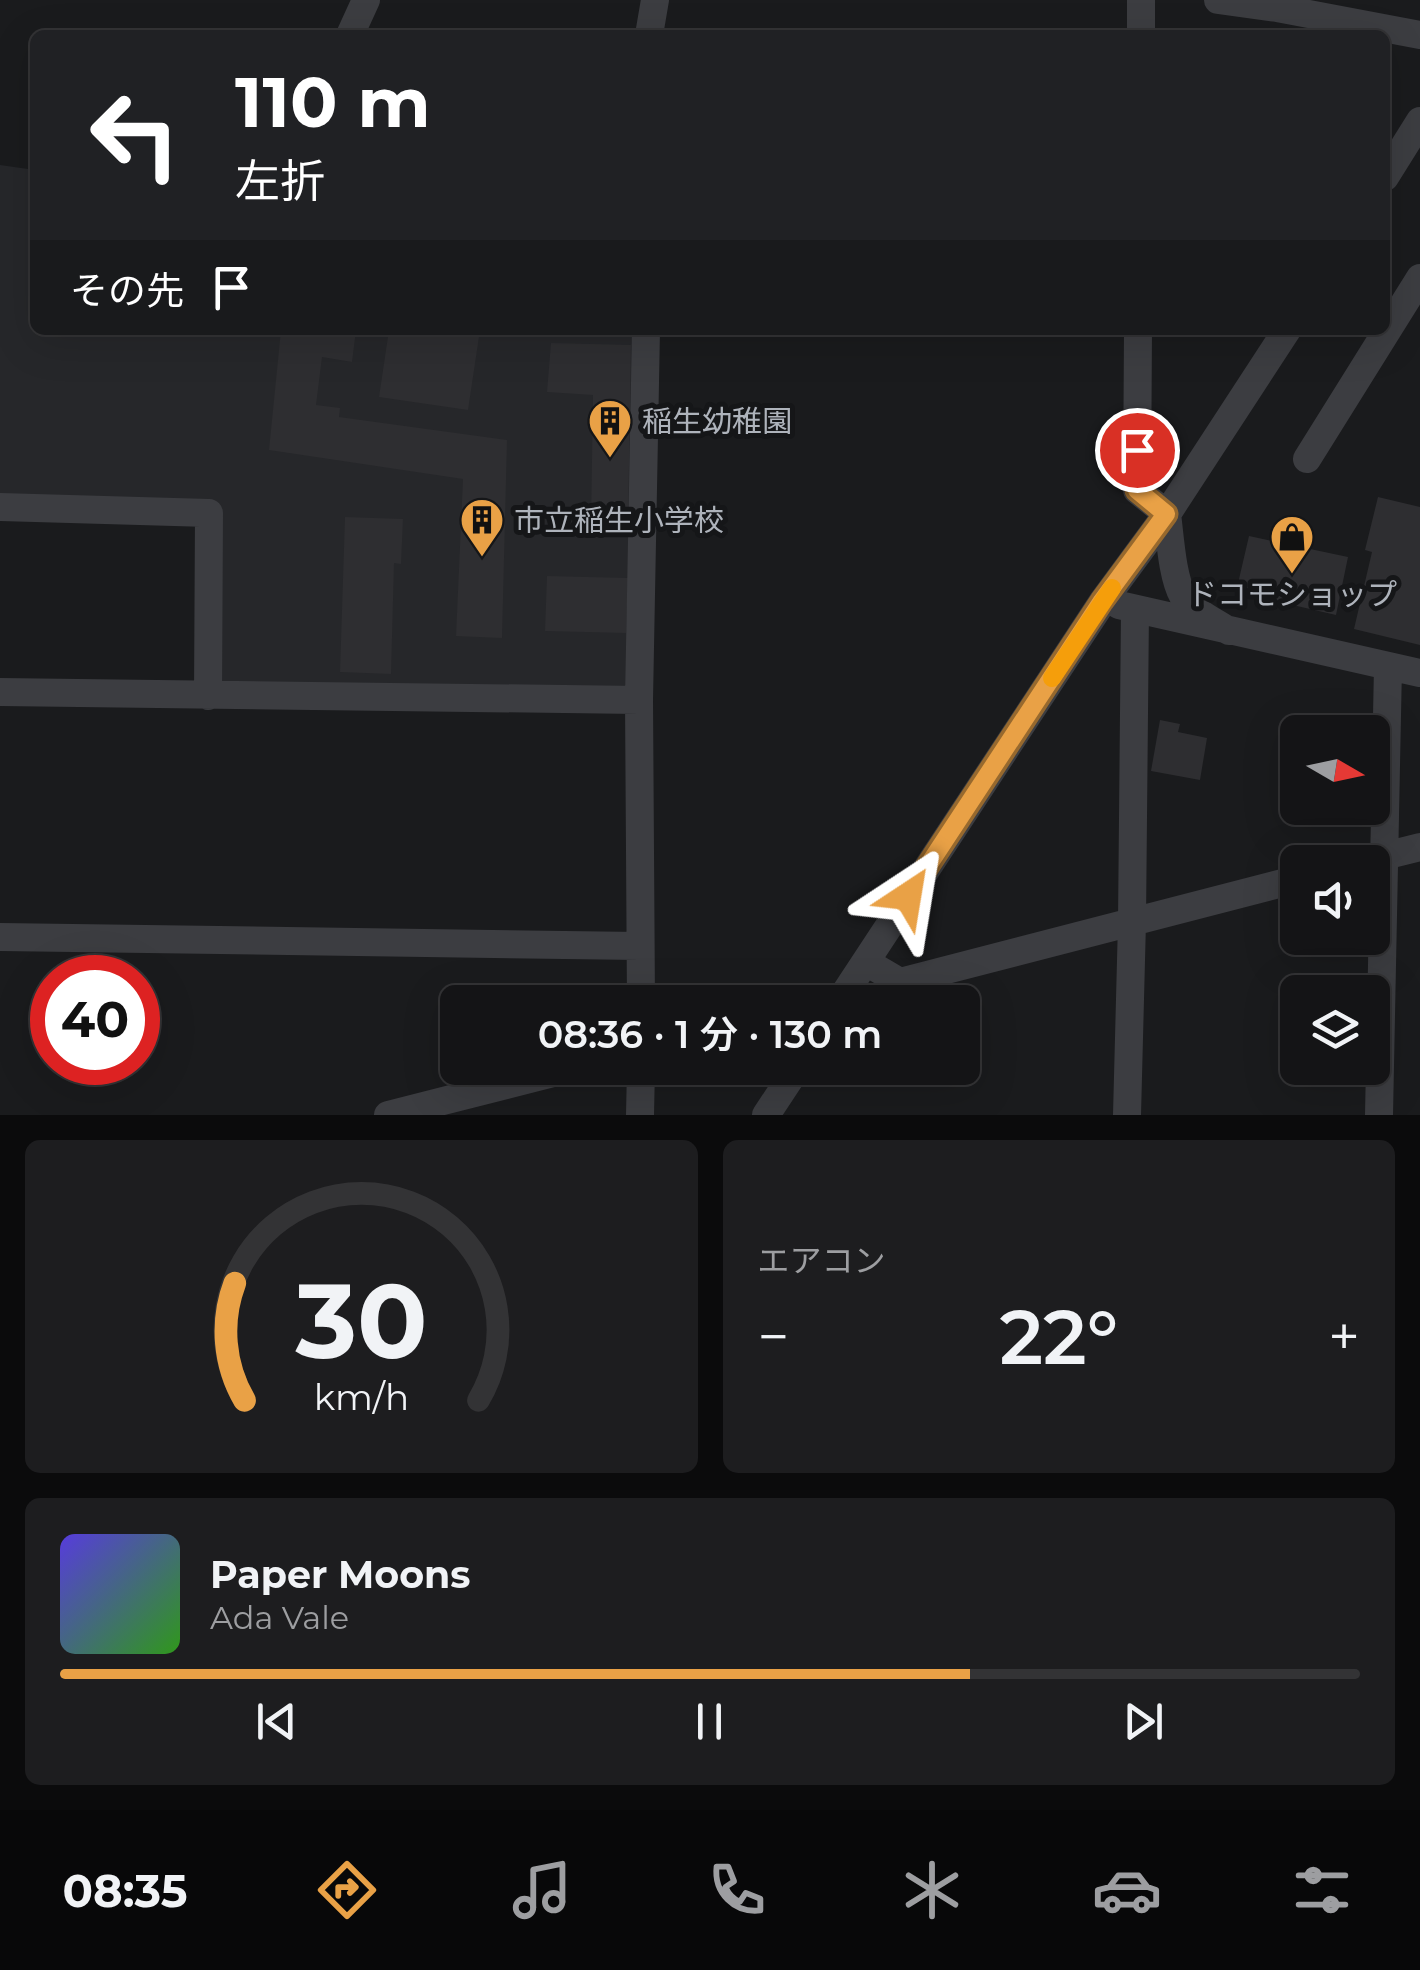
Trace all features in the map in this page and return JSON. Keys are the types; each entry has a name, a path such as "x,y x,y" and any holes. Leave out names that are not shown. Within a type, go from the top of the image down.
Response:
{"street":[{"path":"352,30 366,0"},
{"path":"649,30 655,0"},
{"path":"1141,30 1142,0"},
{"path":"1218,0 1278,4 1420,35"},
{"path":"1390,169 1420,122"},
{"path":"1390,321 1420,278"},
{"path":"641,985 639,700 646,335"},
{"path":"1138,335 1137,490 1166,514 1182,596 1229,631"},
{"path":"850,985 1102,601 1166,514 1284,335"},
{"path":"1307,459 1380,335"},
{"path":"0,507 209,513 208,696"},
{"path":"1102,601 1420,673"},
{"path":"1127,1115 1135,609"},
{"path":"1373,845 1388,666"},
{"path":"0,692 639,700"},
{"path":"1390,855 1420,847"},
{"path":"866,962 900,982 1280,884"},
{"path":"0,936 640,946"},
{"path":"1374,955 1378,1115"},
{"path":"388,1115 506,1085"},
{"path":"640,1115 641,1085"},
{"path":"766,1115 785,1085"}],"shaded area":[{"path":"0,165 30,169 30,335 638,335 631,694 215,684 218,505 0,501"}],"building":[{"name":"市立稲生小学校","path":"280,335 355,335 352,362 322,357 316,405 340,408 339,417 507,440 502,638 456,636 463,479 269,450"},
{"path":"388,335 479,335 468,410 379,397"},
{"name":"稲生幼稚園","path":"551,343 631,345 628,525 591,524 593,395 547,392"},
{"path":"1378,497 1420,507 1420,645 1354,629 1372,552 1365,550"},
{"path":"345,517 403,519 401,564 394,563 391,674 340,672"},
{"name":"ドコモショップ","path":"1249,536 1348,557 1336,615 1236,592"},
{"path":"547,576 628,578 626,633 545,631"},
{"path":"1160,720 1180,724 1178,732 1207,738 1200,780 1151,771"}],"slow traffic":[{"path":"1052,678 1112,588"}],"place":[{"name":"稲生幼稚園","path":"610,459"},
{"name":"市立稲生小学校","path":"482,558"},
{"name":"ドコモショップ","path":"1292,575"}],"route":[{"path":"908,896 1102,601 1166,514 1137,490 1137,450"}]}
